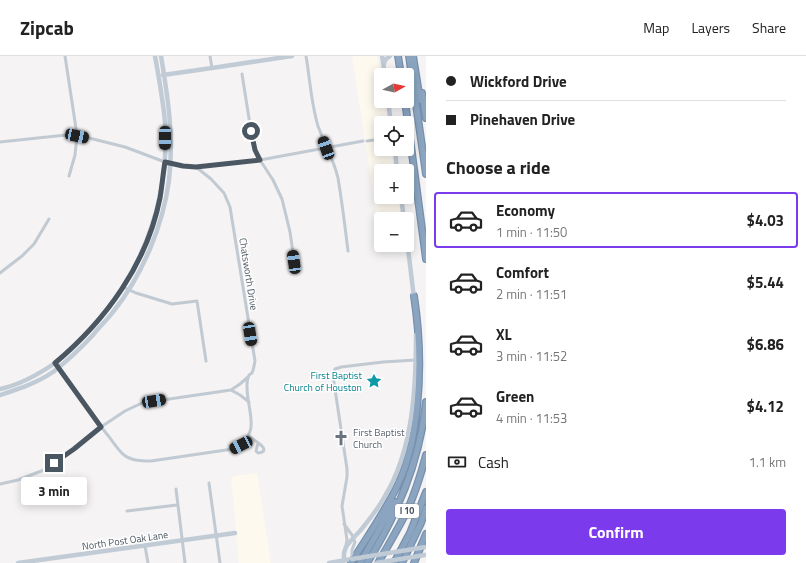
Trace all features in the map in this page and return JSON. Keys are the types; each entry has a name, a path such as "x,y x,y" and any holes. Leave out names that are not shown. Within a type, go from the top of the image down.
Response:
{"highway":[{"path":"398,56 400,68"},
{"path":"410,56 414,63 426,118"},
{"path":"415,56 414,63 426,174"},
{"path":"414,63 426,147"},
{"path":"405,108 426,259"},
{"path":"351,559 395,491 404,470 410,450 415,426 420,368 419,340 414,296"},
{"path":"367,563 390,521 409,476 416,455 426,402"},
{"name":"I 10","path":"377,563 411,502 420,478 426,455"},
{"path":"360,563 409,476"},
{"path":"394,563 410,533 426,492"},
{"name":"I 10","path":"402,563 421,523 426,508"},
{"path":"414,563 426,534"}],"main road":[{"path":"0,395 15,387 42,378 57,366 99,321 124,287 135,266 152,228 160,200 165,162 165,121 155,56"},
{"path":"57,366 65,362 86,342 113,312 128,290 146,258 157,230 166,200 170,163 171,128 161,56"},
{"path":"158,75 212,68 258,59 292,56"},
{"path":"382,56 384,68"},
{"path":"383,65 385,60 390,56"},
{"path":"152,228 157,230"},
{"path":"344,562 346,547 372,516 385,497 402,462 406,446 416,360 416,323 408,252"},
{"path":"0,389 15,387"},
{"name":"North Post Oak Lane","path":"18,563 55,560 235,533"},
{"path":"329,563 344,562 351,559 426,547"},
{"path":"377,563 425,555"}],"street":[{"path":"65,56 77,136 75,155 69,176"},
{"path":"210,56 212,68"},
{"path":"306,56 314,110 337,177 348,251"},
{"path":"242,74 255,150 273,180 282,199 290,232 296,273"},
{"path":"0,142 66,134 125,147 165,162 196,167 260,160 374,140"},
{"name":"Chatsworth Drive","path":"196,167 211,179 224,193 230,207 255,361 254,369 248,378 247,389 252,424 248,436"},
{"path":"0,273 22,256 34,244 49,219"},
{"path":"124,287 136,294 172,304 197,301 206,361"},
{"path":"346,547 347,540 342,506 347,469 333,376 335,369 353,365 416,360"},
{"path":"57,366 119,450 125,455 140,461 151,461 233,449 241,445 248,436 258,443"},
{"path":"0,484 18,480 44,470 74,449 101,427 142,403 231,390 248,378"},
{"path":"231,390 249,402"},
{"path":"209,483 220,563"},
{"path":"176,489 185,563"},
{"path":"127,511 177,505"},
{"path":"344,523 354,538 355,543 352,550 351,559"},
{"path":"145,546 148,563"}],"shaded area":[{"path":"352,56 377,56 379,65 379,68 374,68 374,108 385,108 386,116 374,116 374,156 392,156 393,164 374,164 374,199"},
{"path":"375,204 399,204 400,212 376,212"},
{"path":"257,473 271,563 239,563 231,477"}],"place":[{"name":"First Baptist Church of Houston","path":"374,381"},
{"name":"First Baptist Church","path":"341,438"}],"route":[{"path":"54,463 101,427 55,363 79,342 99,321 130,277 152,228 160,200 165,162 196,167 260,160 255,150 251,131"}]}
